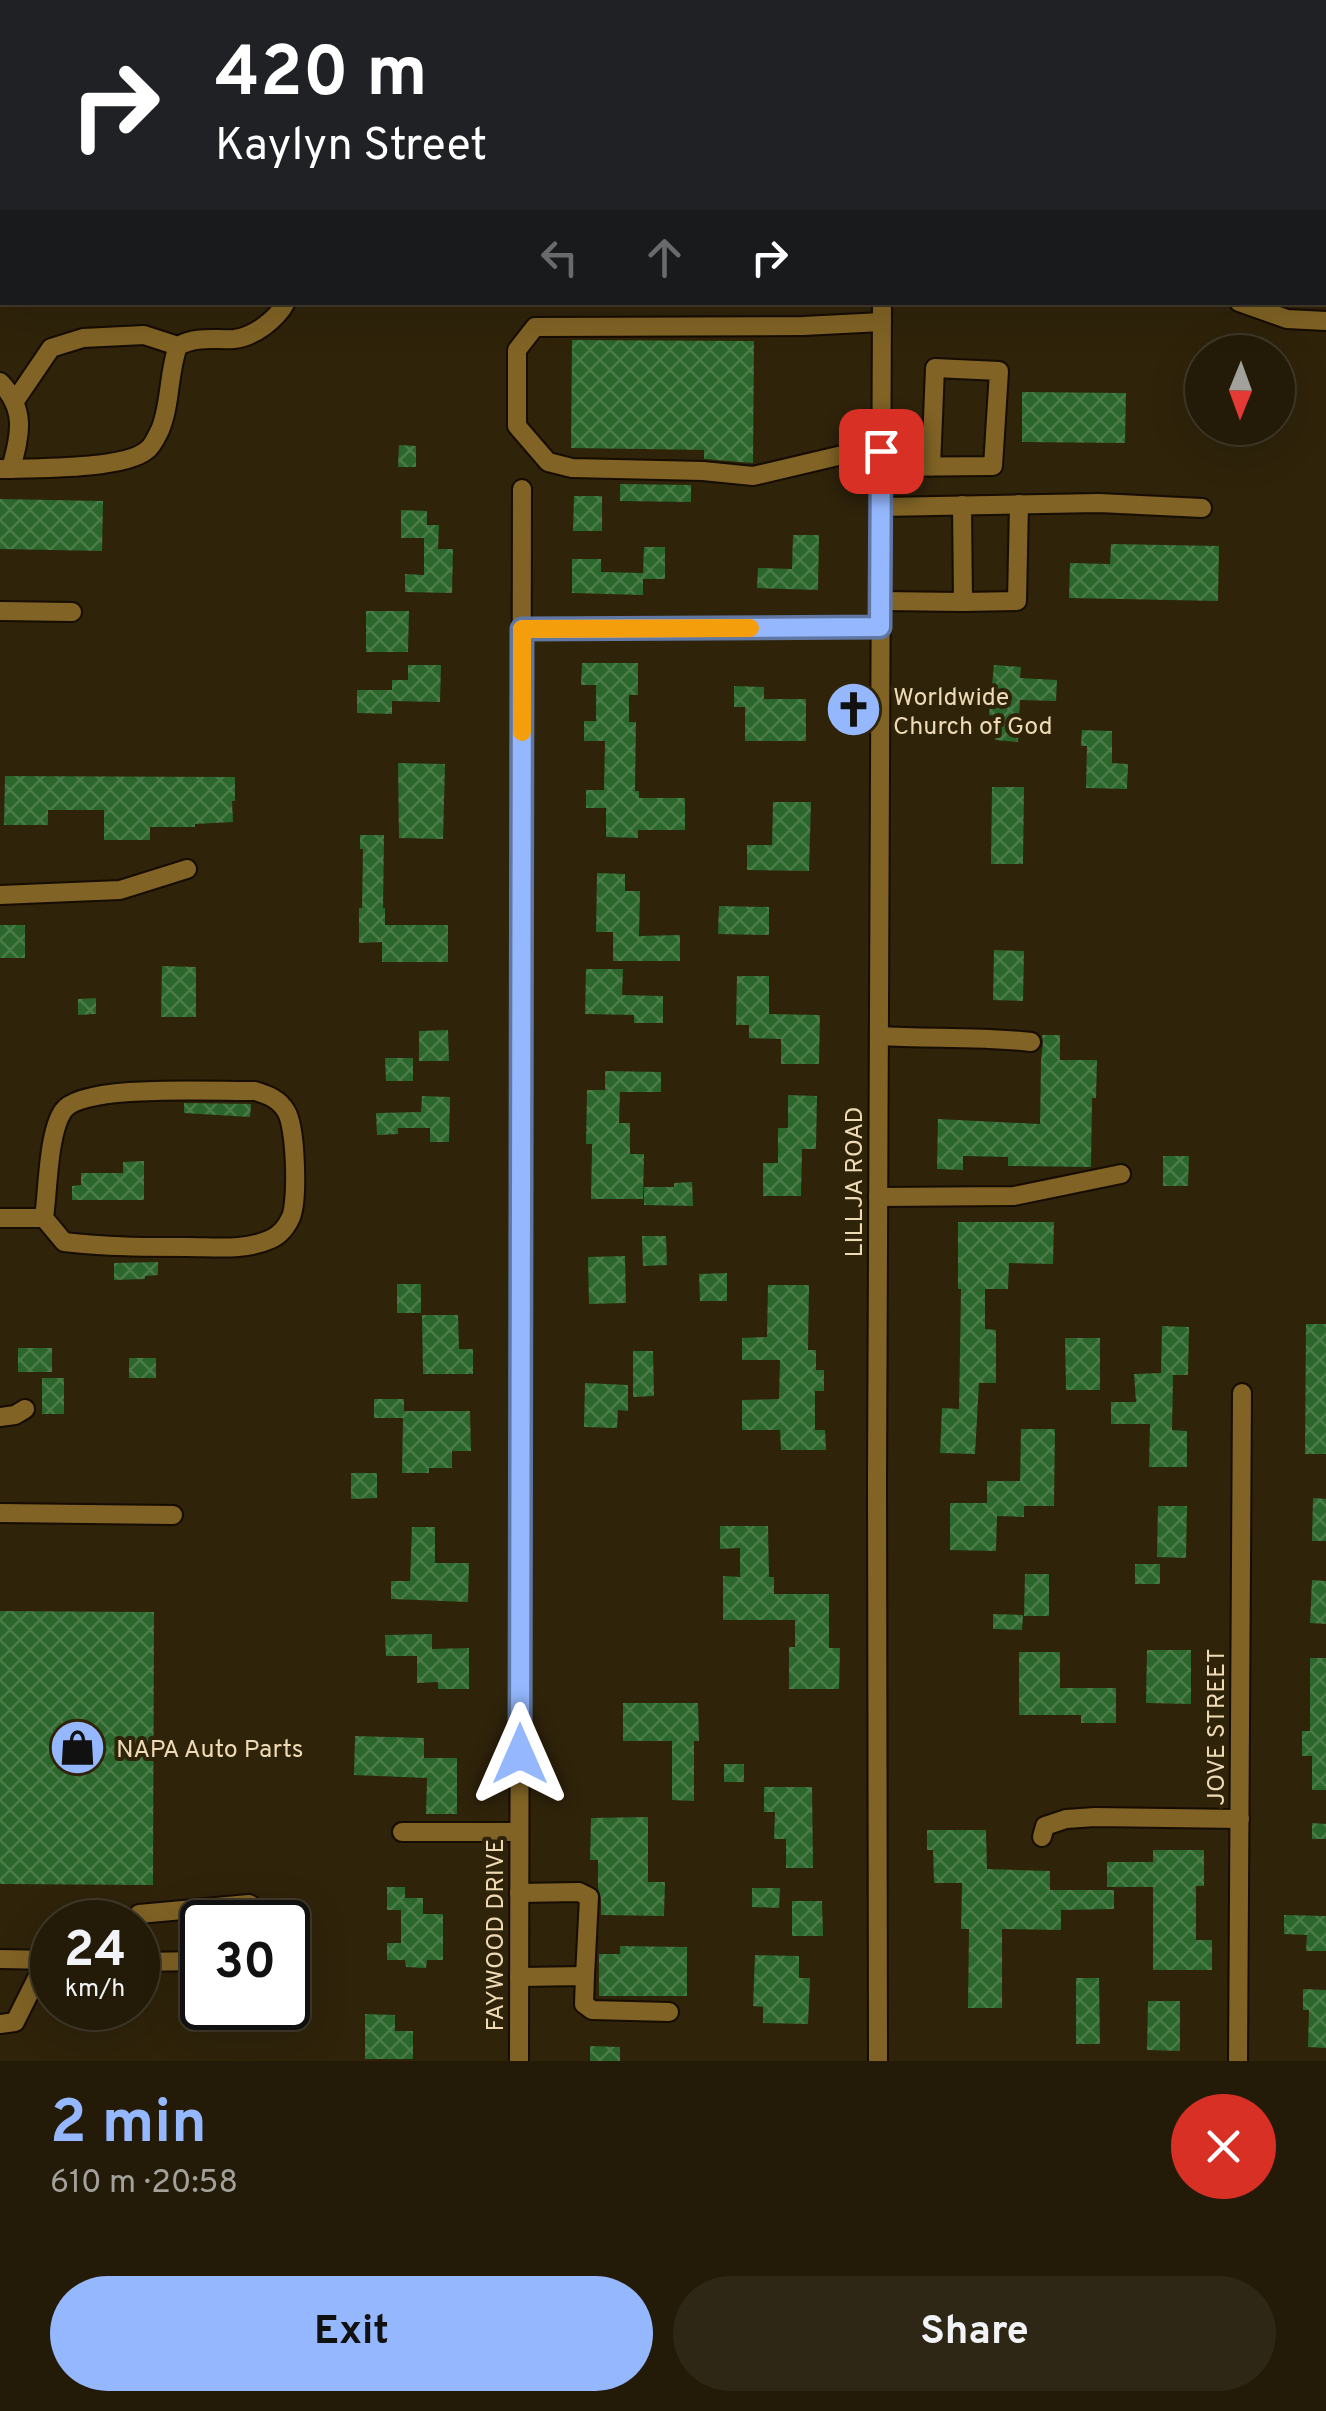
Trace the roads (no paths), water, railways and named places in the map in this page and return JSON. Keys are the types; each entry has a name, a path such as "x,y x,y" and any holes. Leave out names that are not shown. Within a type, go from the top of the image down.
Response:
{"street":[{"path":"0,382 16,401 19,418 18,442 6,469 128,460 148,450 160,431 178,346 190,339 240,339 280,314 284,305"},
{"path":"1247,305 1287,319 1326,321"},
{"path":"882,312 802,326 535,327 517,350 517,426 548,462 572,468 753,476 855,452 930,467 994,466 999,371 935,368 930,467"},
{"name":"LILLJA ROAD","path":"878,2061 882,312"},
{"path":"16,401 50,348 82,338 144,335 178,346"},
{"name":"FAYWOOD DRIVE","path":"519,2061 522,489"},
{"path":"881,506 1098,503 1202,508"},
{"path":"881,601 1017,601 1019,504"},
{"path":"962,505 963,602"},
{"path":"0,612 72,612"},
{"path":"522,629 880,627"},
{"path":"0,895 120,890 187,868"},
{"path":"879,1036 1031,1042"},
{"path":"111,1092 255,1092 270,1095 285,1108 292,1123 294,1206 281,1233 270,1240 244,1247 110,1247 64,1242 44,1218 54,1136 66,1106 78,1099 111,1092"},
{"path":"878,1197 1014,1196 1121,1174"},
{"path":"0,1218 44,1218"},
{"name":"JOVE STREET","path":"1238,2061 1242,1392"},
{"path":"0,1417 24,1409"},
{"path":"0,1513 173,1515"},
{"path":"1042,1836 1045,1826 1066,1819 1240,1819"},
{"path":"402,1832 519,1832"},
{"path":"519,1893 579,1892 589,1897 584,2004 592,2010 668,2012"},
{"path":"0,1959 30,1960"},
{"path":"519,1977 586,1976"},
{"path":"0,2024 15,2022 30,1995"}],"place":[{"name":"Worldwide Church of God","path":"854,710"},
{"name":"NAPA Auto Parts","path":"77,1748"}]}
